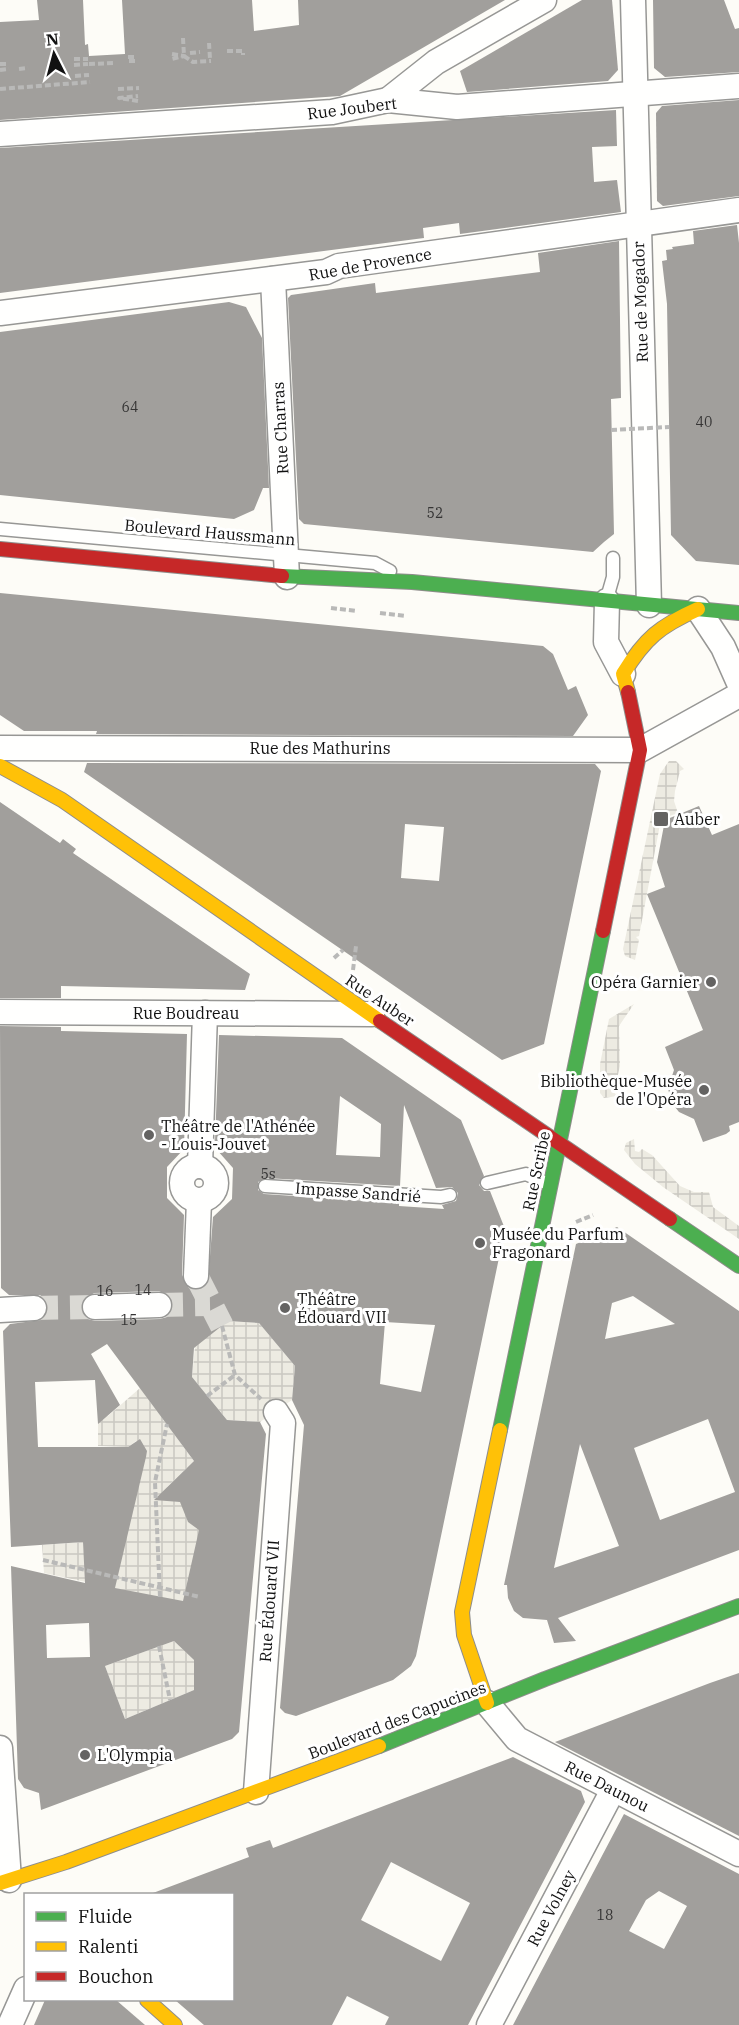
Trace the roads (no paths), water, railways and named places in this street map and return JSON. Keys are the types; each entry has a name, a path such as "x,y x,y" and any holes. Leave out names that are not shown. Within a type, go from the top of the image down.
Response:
{"main road":[{"name":"Boulevard Haussmann","path":"0,549 286,566 412,582 739,613"},
{"path":"623,674 642,641 652,632 698,609"},
{"name":"Rue Scribe","path":"487,1703 465,1635 462,1612 640,750 633,709 623,674"},
{"name":"Rue Auber","path":"0,766 62,800 316,978 739,1266"},
{"name":"Boulevard des Capucines","path":"9,1883 256,1792 739,1606"},
{"path":"148,2001 175,2025"}],"street":[{"path":"388,100 436,62 544,0"},
{"name":"Rue de Mogador","path":"633,0 649,605"},
{"name":"Rue Joubert","path":"0,134 332,112 388,100 457,107 739,86"},
{"name":"Rue de Provence","path":"0,313 326,272 339,266 638,222 739,210"},
{"name":"Rue Charras","path":"273,279 286,566"},
{"path":"607,601 606,642 623,674"},
{"path":"698,609 723,647 739,683"},
{"path":"640,750 739,695"},
{"name":"Rue des Mathurins","path":"0,748 640,750"},
{"name":"Rue Boudreau","path":"0,1012 372,1014"},
{"path":"196,1276 199,1201 185,1193 182,1183 189,1169 200,1166 205,1013"},
{"path":"95,1307 159,1305"},
{"path":"0,1310 33,1308"},
{"name":"Rue Édouard VII","path":"256,1792 282,1423 276,1412"},
{"name":"Rue Daunou","path":"487,1703 517,1738 739,1854"},
{"path":"0,1748 9,1883"},
{"name":"Rue Volney","path":"489,2025 613,1790"},
{"path":"10,2025 24,1994"}],"lane":[{"name":"Boulevard Haussmann","path":"0,529 286,566 375,563 412,582"},
{"path":"607,601 613,577 613,558"},
{"path":"487,1183 526,1174 550,1185"},
{"name":"Impasse Sandrié","path":"265,1186 441,1197 450,1195"}],"tunnel":[{"path":"197,1277 222,1326"},
{"path":"159,1305 210,1304"},
{"path":"34,1308 95,1307"}],"place":[{"name":"Auber","path":"661,819"},
{"name":"Opéra Garnier","path":"711,982"},
{"name":"Bibliothèque-Musée de l'Opéra","path":"704,1090"},
{"name":"Théâtre de l'Athénée - Louis-Jouvet","path":"149,1135"},
{"name":"Musée du Parfum Fragonard","path":"480,1243"},
{"name":"Théâtre Édouard VII","path":"285,1308"},
{"name":"L'Olympia","path":"85,1755"}]}
